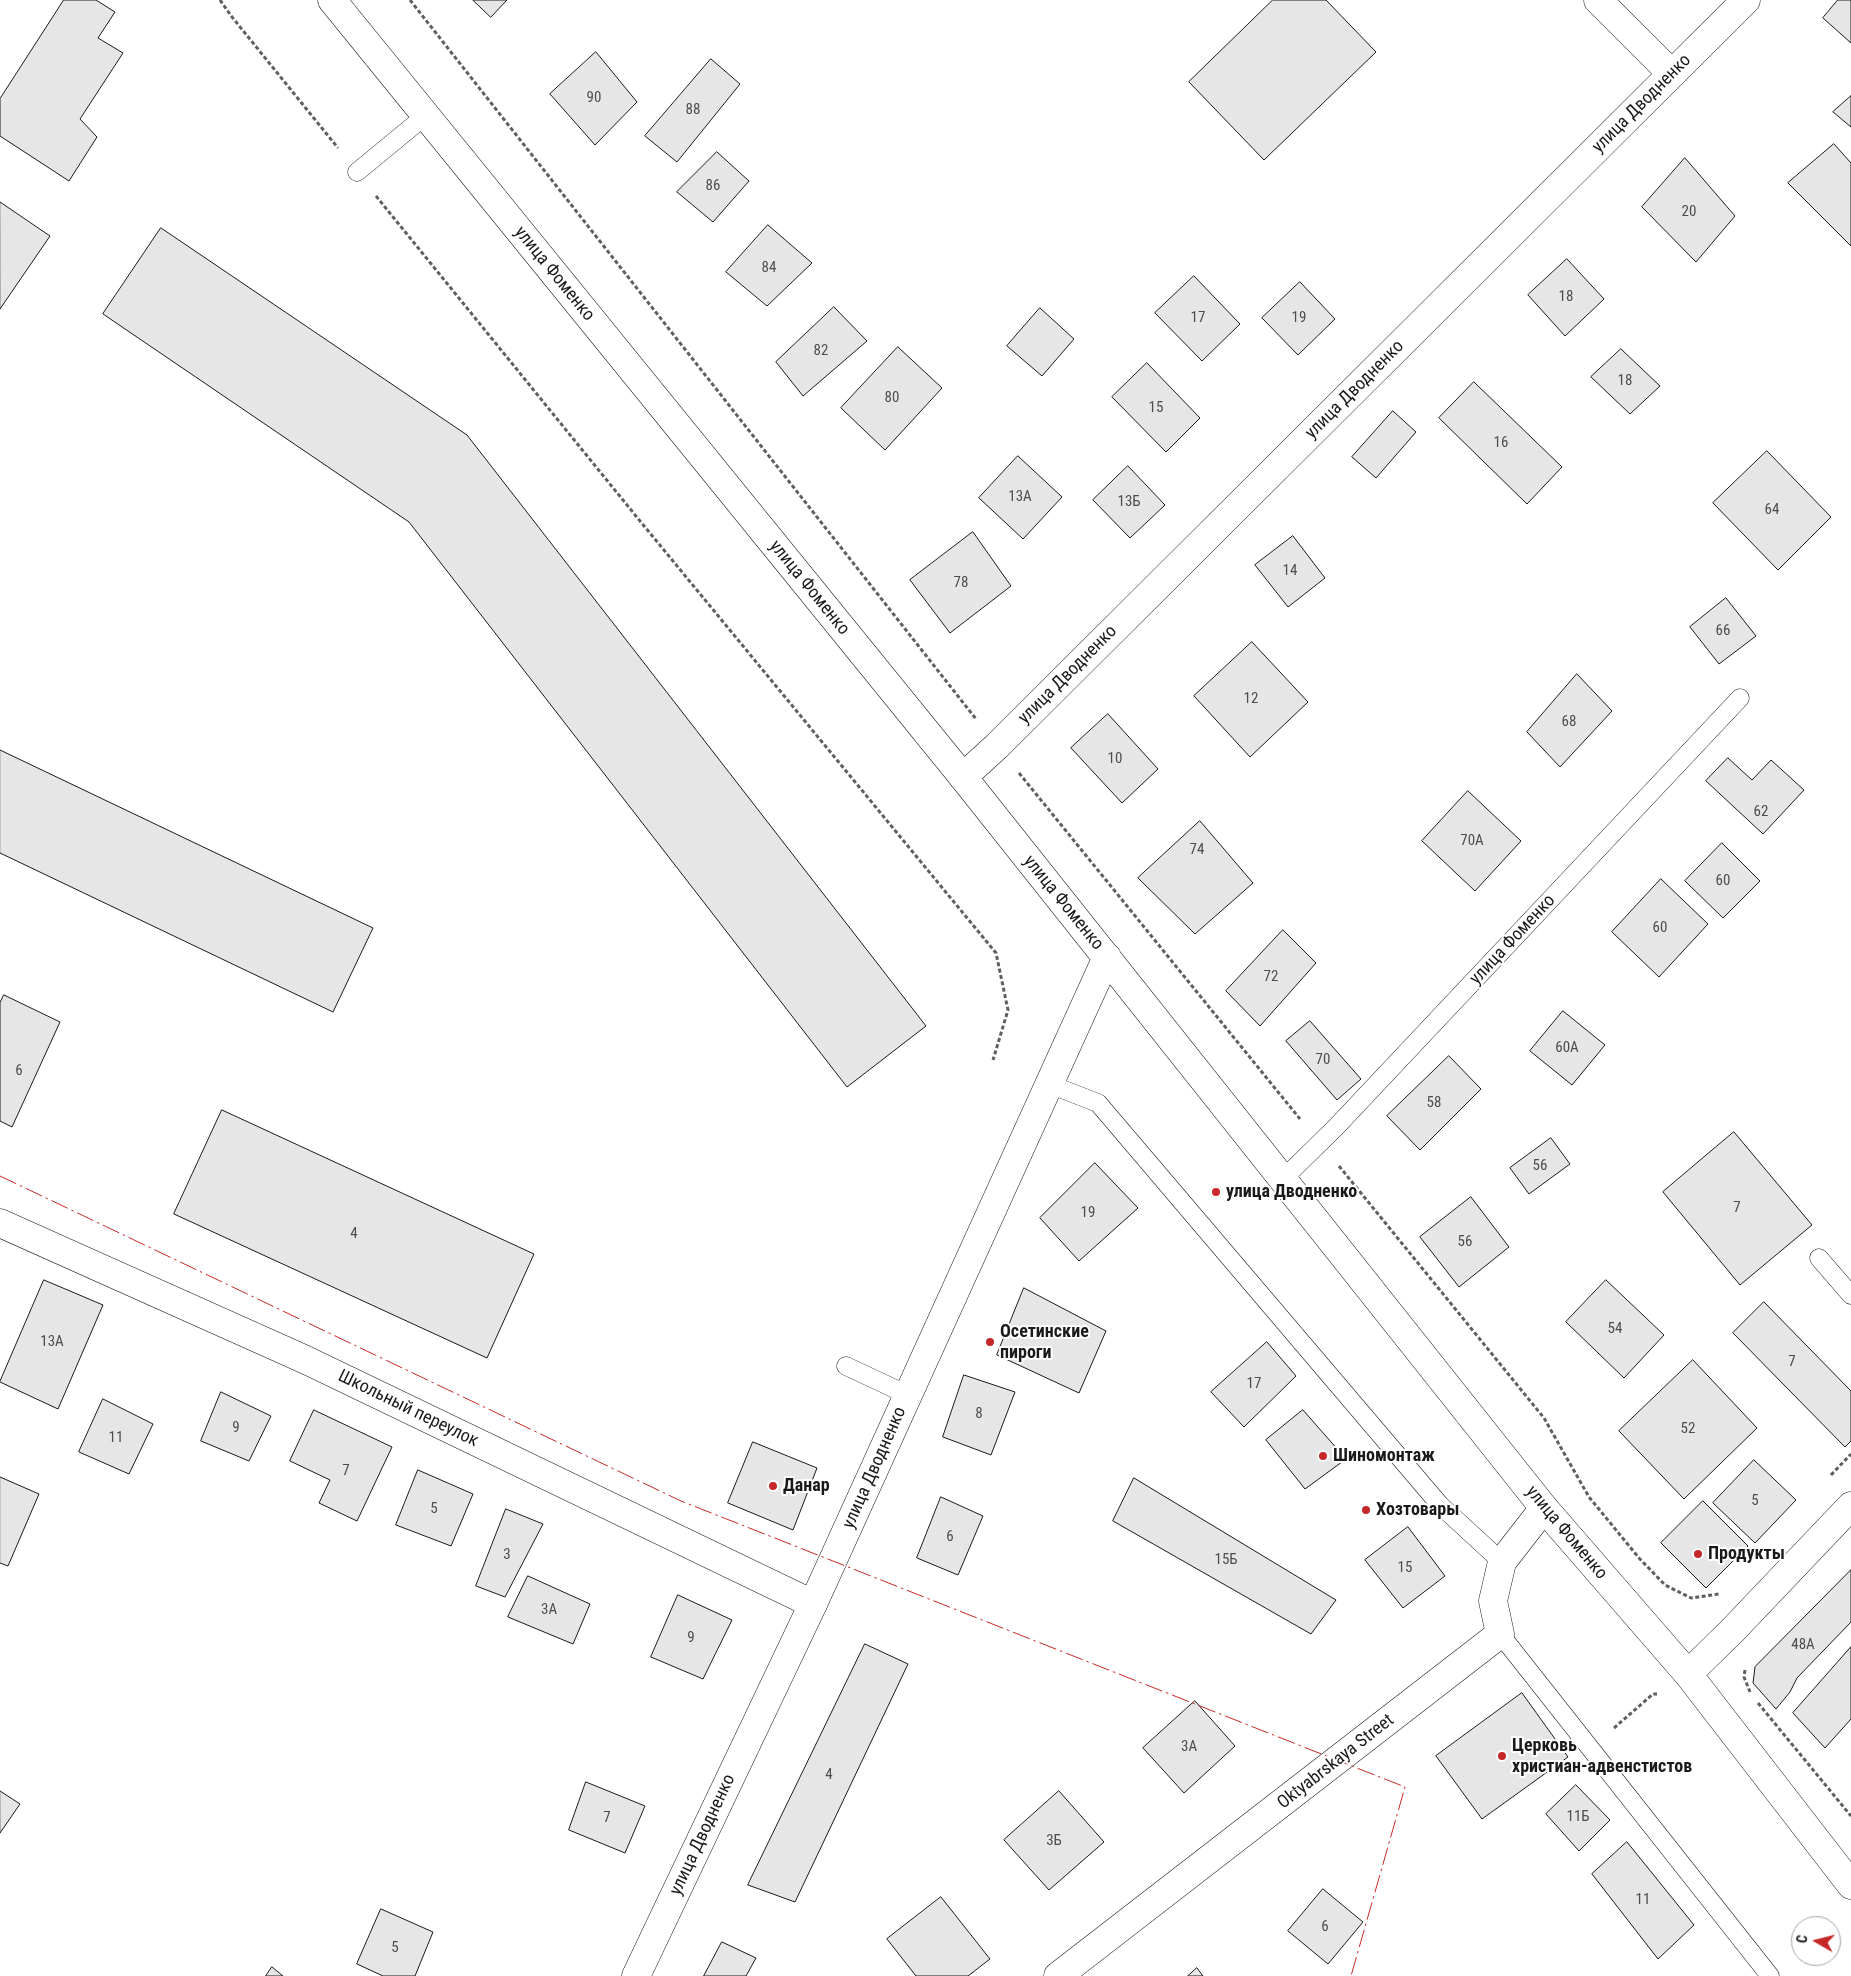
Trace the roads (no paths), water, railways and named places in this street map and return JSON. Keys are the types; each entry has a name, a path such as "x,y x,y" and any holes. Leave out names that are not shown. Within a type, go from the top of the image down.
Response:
{"street":[{"name":"улица Фоменко","path":"332,0 963,777 1544,1508 1688,1674 1851,1885"},
{"path":"1598,0 1672,74"},
{"name":"улица Дводненко","path":"963,777 998,746 1746,0"},
{"name":"улица Дводненко","path":"636,1976 813,1604 1107,957"},
{"name":"Школьный переулок","path":"0,1223 306,1360 813,1604"},
{"path":"1688,1674 1732,1631 1851,1506"},
{"path":"1500,1634 1493,1601 1502,1562 1544,1508"},
{"name":"Oktyabrskaya Street","path":"1058,1976 1500,1634"}],"lane":[{"path":"357,172 426,116"},
{"name":"улица Фоменко","path":"1283,1179 1320,1144 1740,698"},
{"path":"1049,1084 1098,1103 1440,1505 1502,1562"},
{"path":"1819,1258 1851,1295"},
{"path":"846,1366 908,1395"},
{"path":"1500,1634 1770,1976"}],"place":[{"name":"улица Дводненко","path":"1216,1192"},
{"name":"Осетинские пироги","path":"990,1342"},
{"name":"Шиномонтаж","path":"1323,1456"},
{"name":"Данар","path":"773,1486"},
{"name":"Хозтовары","path":"1366,1510"},
{"name":"Продукты","path":"1698,1554"},
{"name":"Церковь христиан-адвенстистов","path":"1502,1756"}]}
